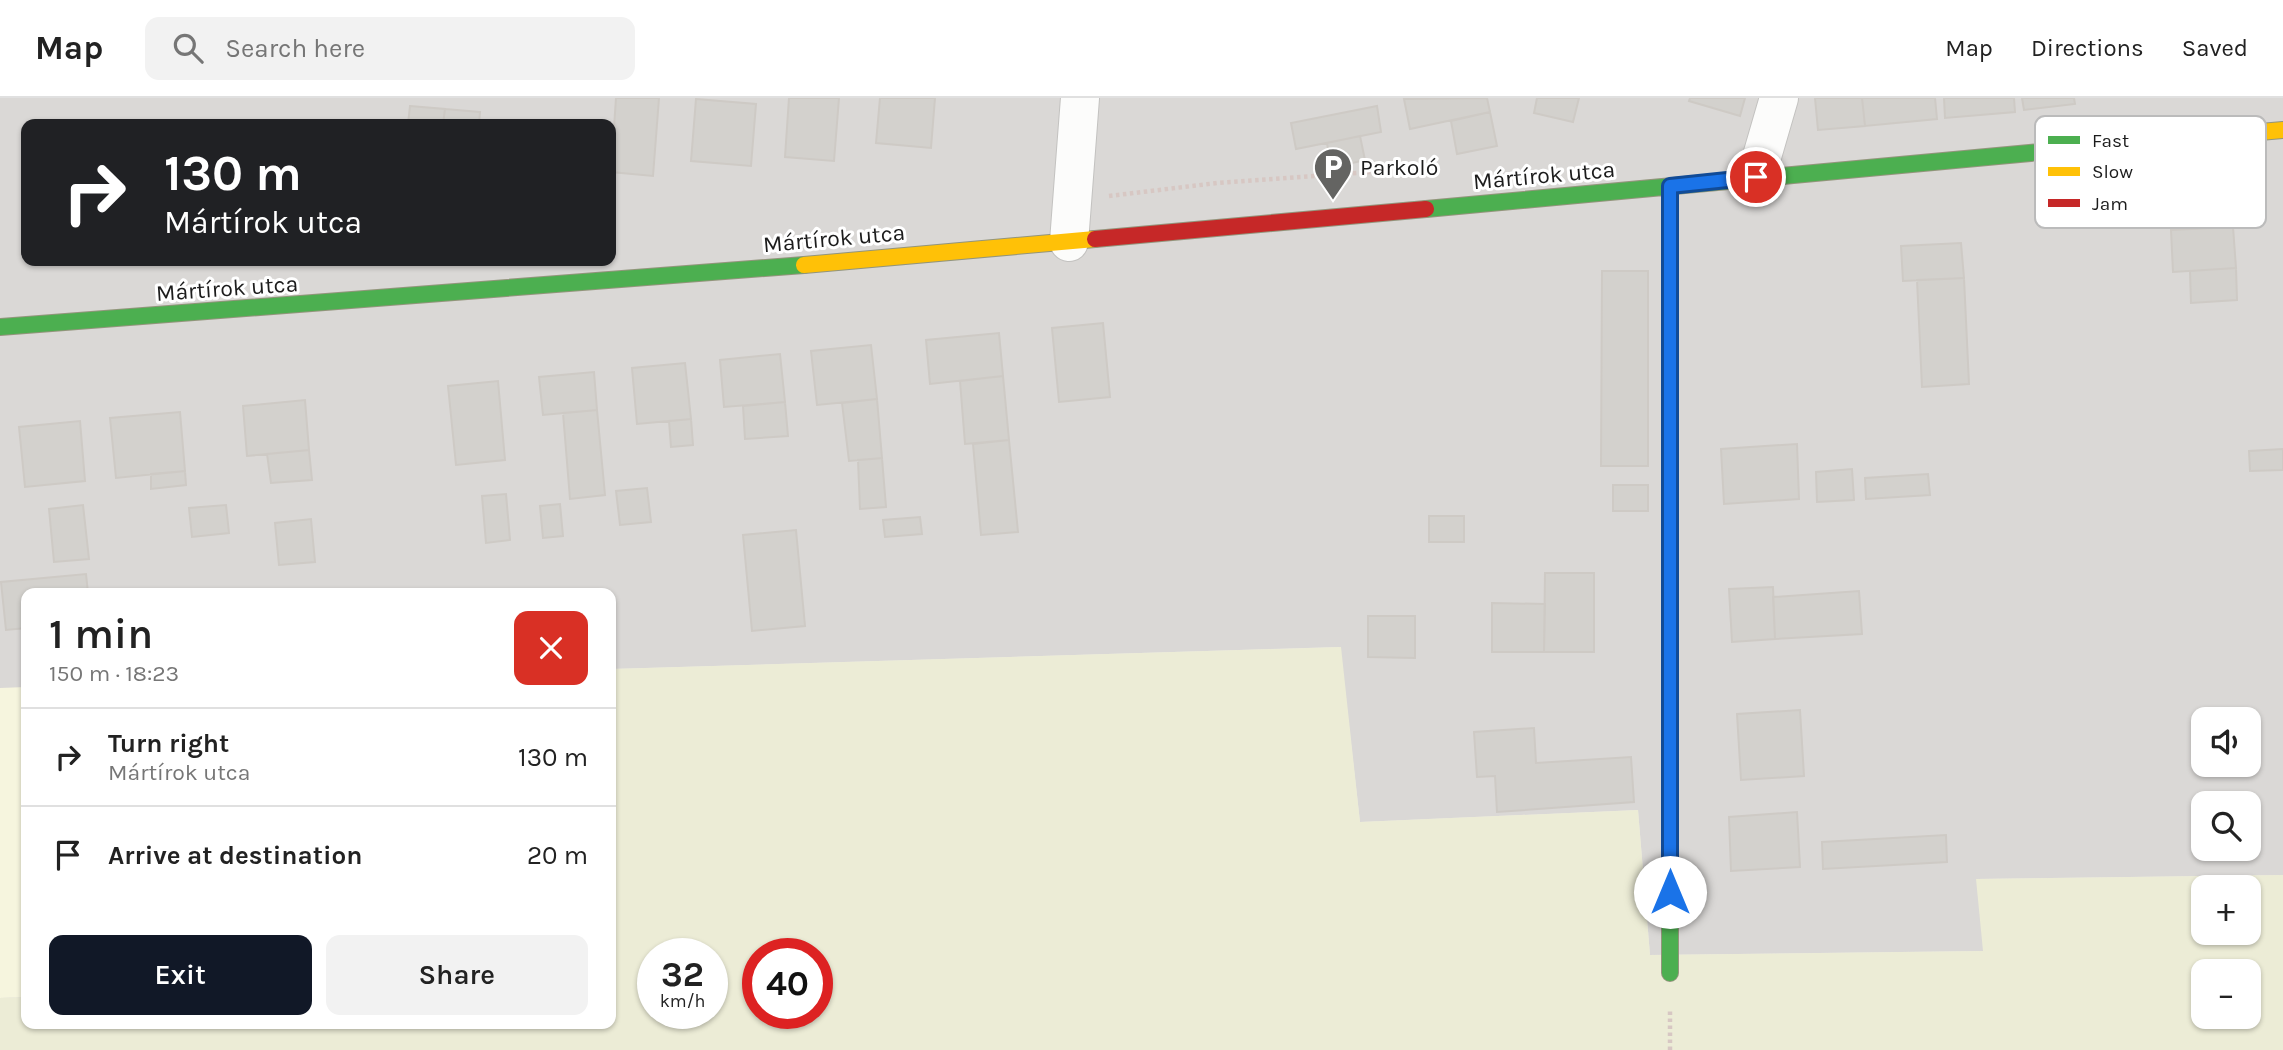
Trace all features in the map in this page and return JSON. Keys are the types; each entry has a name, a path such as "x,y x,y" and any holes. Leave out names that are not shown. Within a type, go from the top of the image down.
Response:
{"main road":[{"name":"Mártírok utca","path":"0,327 204,313 1069,242 2035,152"},
{"path":"1670,186 1670,974"}],"street":[{"path":"1069,242 1080,98"},
{"path":"1756,177 1779,98"}],"shaded area":[{"path":"0,98 2283,98 2283,875 1977,879 1984,951 1650,955 1638,810 1360,822 1340,647 616,669 616,588 21,588 21,997 0,998"},
{"path":"1341,647 1360,822 1638,810 1650,955 1983,951 1976,879 2191,876 2191,945 2261,945 2261,875 2283,875 2283,1050 0,1050 0,998 21,997 21,1029 616,1029 616,669"},
{"path":"21,687 21,997 0,998 0,688"}],"building":[{"path":"616,98 659,98 653,176 616,172"},
{"path":"789,98 839,98 834,161 785,157"},
{"path":"880,98 935,98 931,148 876,143"},
{"path":"1487,98 1490,112 1410,129 1404,99"},
{"path":"1537,98 1579,98 1573,122 1534,113"},
{"path":"1690,98 1745,98 1740,116 1689,101"},
{"path":"1815,98 1862,98 1865,126 1818,130"},
{"path":"1862,98 1935,98 1937,119 1865,126"},
{"path":"1944,98 2014,98 2015,112 1945,118"},
{"path":"2022,98 2074,98 2075,104 2024,110"},
{"path":"696,99 756,104 751,166 691,161"},
{"path":"410,106 445,109 444,119 409,119"},
{"path":"1377,106 1381,132 1296,149 1291,123"},
{"path":"445,109 480,112 479,119 444,119"},
{"path":"1490,112 1497,146 1457,154 1451,121"},
{"path":"1360,136 1365,160 1331,168 1327,143"},
{"path":"2233,228 2236,268 2173,272 2171,230"},
{"path":"1961,243 1964,278 1903,281 1901,246"},
{"path":"2236,268 2237,300 2191,303 2190,271"},
{"path":"1602,271 1648,271 1648,466 1601,466"},
{"path":"1964,278 1969,384 1922,387 1917,280"},
{"path":"1103,323 1110,397 1059,402 1052,328"},
{"path":"999,333 1003,376 930,384 926,340"},
{"path":"871,345 877,399 817,405 811,351"},
{"path":"780,354 785,402 724,407 720,360"},
{"path":"685,363 691,419 637,424 632,368"},
{"path":"594,372 597,410 543,415 539,377"},
{"path":"1003,376 1009,440 965,444 960,381"},
{"path":"498,381 505,460 456,465 448,386"},
{"path":"877,399 882,458 849,461 842,403"},
{"path":"305,400 309,450 247,456 243,406"},
{"path":"785,402 788,436 745,439 743,406"},
{"path":"597,410 605,495 570,499 563,413"},
{"path":"180,412 185,471 116,478 110,418"},
{"path":"691,419 693,445 671,447 669,421"},
{"path":"80,421 85,481 25,487 19,427"},
{"path":"1009,440 1018,532 981,535 973,444"},
{"path":"1797,444 1799,499 1724,504 1721,449"},
{"path":"2283,449 2283,470 2250,471 2249,451"},
{"path":"309,450 312,480 271,483 267,454"},
{"path":"882,458 886,507 860,509 858,460"},
{"path":"1852,469 1854,500 1817,502 1816,472"},
{"path":"185,471 186,485 151,489 151,474"},
{"path":"1928,474 1930,495 1866,499 1865,478"},
{"path":"1613,485 1648,485 1648,511 1613,511"},
{"path":"647,488 651,522 620,525 616,491"},
{"path":"506,494 510,540 486,543 482,496"},
{"path":"560,504 563,536 543,538 540,506"},
{"path":"83,505 89,559 54,562 49,509"},
{"path":"226,505 229,533 192,537 189,508"},
{"path":"1429,516 1464,516 1464,542 1429,542"},
{"path":"920,517 922,534 885,537 883,520"},
{"path":"311,519 315,562 279,565 275,523"},
{"path":"796,530 805,626 752,631 743,535"},
{"path":"1545,573 1594,573 1594,652 1544,652"},
{"path":"86,574 87,588 21,588 21,628 6,630 1,582"},
{"path":"1773,587 1775,639 1732,642 1729,589"},
{"path":"1859,591 1862,634 1775,639 1773,597"},
{"path":"1492,603 1545,604 1544,652 1492,652"},
{"path":"1368,616 1415,616 1415,658 1368,657"},
{"path":"1800,710 1804,776 1741,780 1737,714"},
{"path":"1534,728 1536,763 1631,757 1634,802 1497,812 1495,776 1477,777 1474,732"},
{"path":"1797,812 1800,867 1731,871 1729,817"},
{"path":"1946,835 1947,862 1823,869 1822,842"}],"traffic: fast":[{"path":"1426,209 2035,153"},
{"path":"1670,186 1670,973"},
{"path":"0,327 804,265"}],"traffic: slow":[{"path":"2266,132 2283,130"},
{"path":"804,265 1095,239"}],"traffic: jam":[{"path":"1095,239 1426,209"}],"place":[{"name":"Parkoló","path":"1333,201"}],"route":[{"path":"1670,892 1670,186 1756,177"}]}
